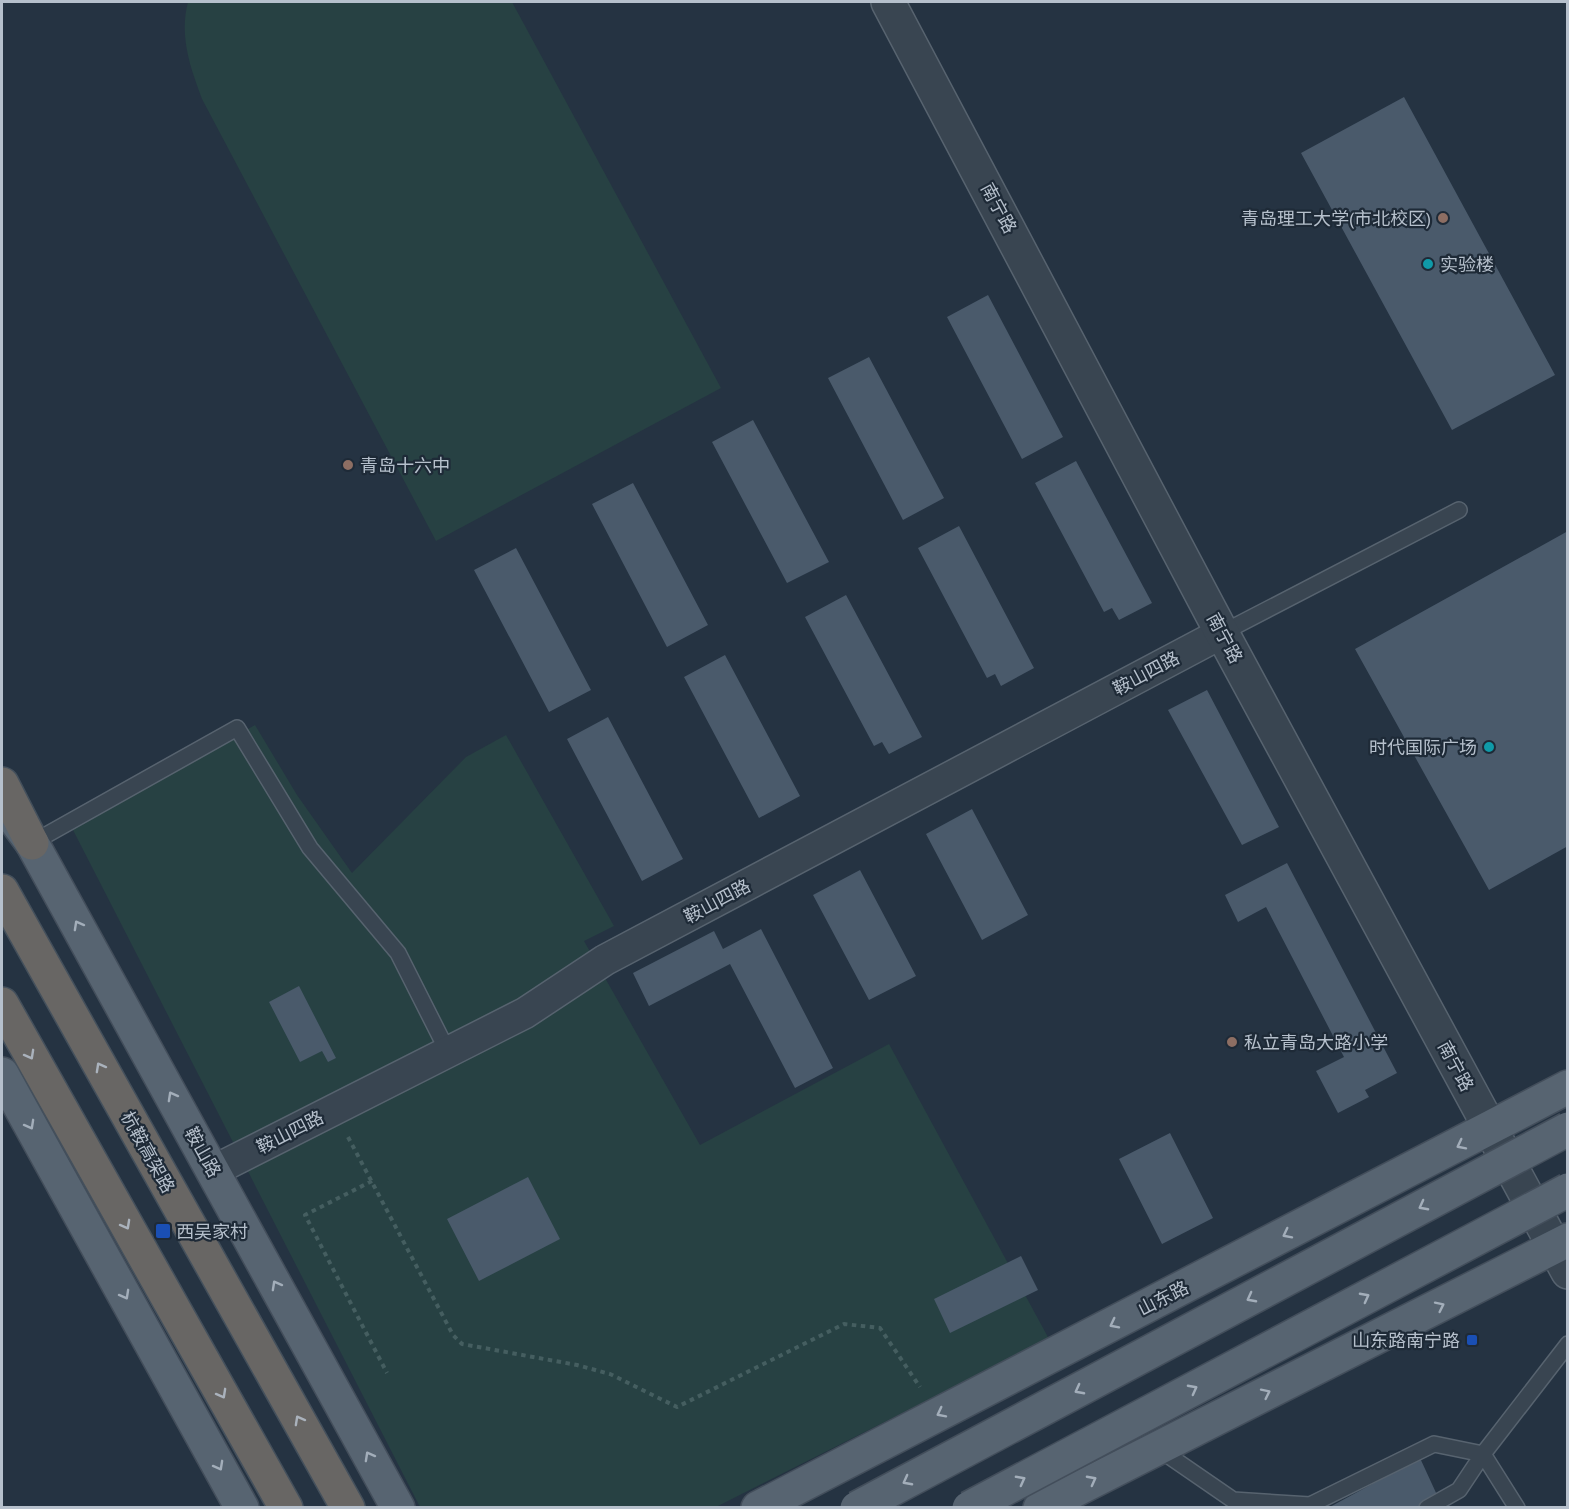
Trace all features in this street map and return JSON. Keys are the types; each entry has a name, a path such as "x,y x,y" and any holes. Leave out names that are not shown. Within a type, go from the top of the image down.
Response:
{"highway":[{"path":"2,784 32,843"},
{"name":"杭鞍高架路","path":"2,891 348,1508"},
{"path":"2,1004 286,1508"}],"main road":[{"name":"鞍山路","path":"2,802 32,843 398,1508"},
{"path":"2,1074 242,1508"},
{"name":"山东路","path":"758,1508 1490,1130 1568,1087"},
{"path":"857,1508 1568,1130"},
{"path":"969,1508 1568,1190"},
{"path":"1040,1508 1156,1447 1563,1253"}],"street":[{"name":"南宁路","path":"888,2 1222,633 1490,1130 1563,1253"},
{"name":"鞍山四路","path":"213,1171 525,1013 605,960 1222,633"}],"lane":[{"path":"1222,633 1459,510"},
{"path":"32,843 237,728 310,848 398,953 448,1052"},
{"path":"1427,1508 1459,1490 1568,1344"},
{"path":"1156,1447 1236,1504 1310,1505 1434,1444 1484,1454 1517,1508"}],"path":[{"path":"334,1110 453,1335 462,1344 577,1365 610,1374 677,1407 844,1324 880,1328 939,1414"},
{"path":"372,1181 305,1215 387,1373"}],"green space":[{"path":"188,2 512,2 721,388 436,541 202,99 185,39"},
{"path":"255,725 297,795 352,873 466,757 506,735 614,926 584,941 700,1145 889,1044 1049,1339 716,1507 420,1507 73,830"}],"building":[{"name":"实验楼","path":"1404,97 1555,375 1452,430 1301,153"},
{"path":"988,295 1063,437 1022,459 947,317"},
{"path":"869,357 944,498 903,520 828,378"},
{"path":"753,420 829,562 787,583 712,442"},
{"path":"1076,461 1152,603 1119,620 1112,608 1104,612 1035,483"},
{"path":"633,483 708,625 667,647 592,504"},
{"path":"959,526 1034,668 1001,686 995,674 987,678 918,548"},
{"name":"时代国际广场","path":"1568,531 1568,846 1489,890 1355,649"},
{"path":"516,548 591,690 549,712 474,570"},
{"path":"846,595 922,737 889,754 882,742 874,746 805,617"},
{"path":"725,655 800,796 759,818 684,677"},
{"path":"1207,690 1279,827 1242,845 1168,710"},
{"path":"608,717 683,859 642,881 567,739"},
{"path":"972,809 1028,915 982,940 926,834"},
{"path":"1287,863 1397,1073 1365,1090 1369,1097 1338,1113 1316,1071 1344,1057 1266,907 1238,922 1225,895"},
{"path":"860,870 916,976 869,1000 813,895"},
{"path":"761,929 833,1068 795,1088 730,964 649,1006 633,973 714,931 723,949"},
{"path":"299,986 336,1058 328,1062 322,1051 300,1062 269,1002"},
{"path":"1170,1133 1213,1218 1162,1244 1119,1159"},
{"path":"528,1177 560,1239 479,1281 447,1219"},
{"path":"1021,1256 1038,1290 950,1333 934,1299"},
{"path":"1420,1458 1443,1508 1328,1508"}],"place":[{"name":"青岛理工大学(市北校区)","path":"1443,218"},
{"name":"实验楼","path":"1428,264"},
{"name":"青岛十六中","path":"348,465"},
{"name":"时代国际广场","path":"1489,747"},
{"name":"私立青岛大路小学","path":"1232,1042"},
{"name":"西吴家村","path":"163,1231"},
{"name":"山东路南宁路","path":"1472,1340"}]}
